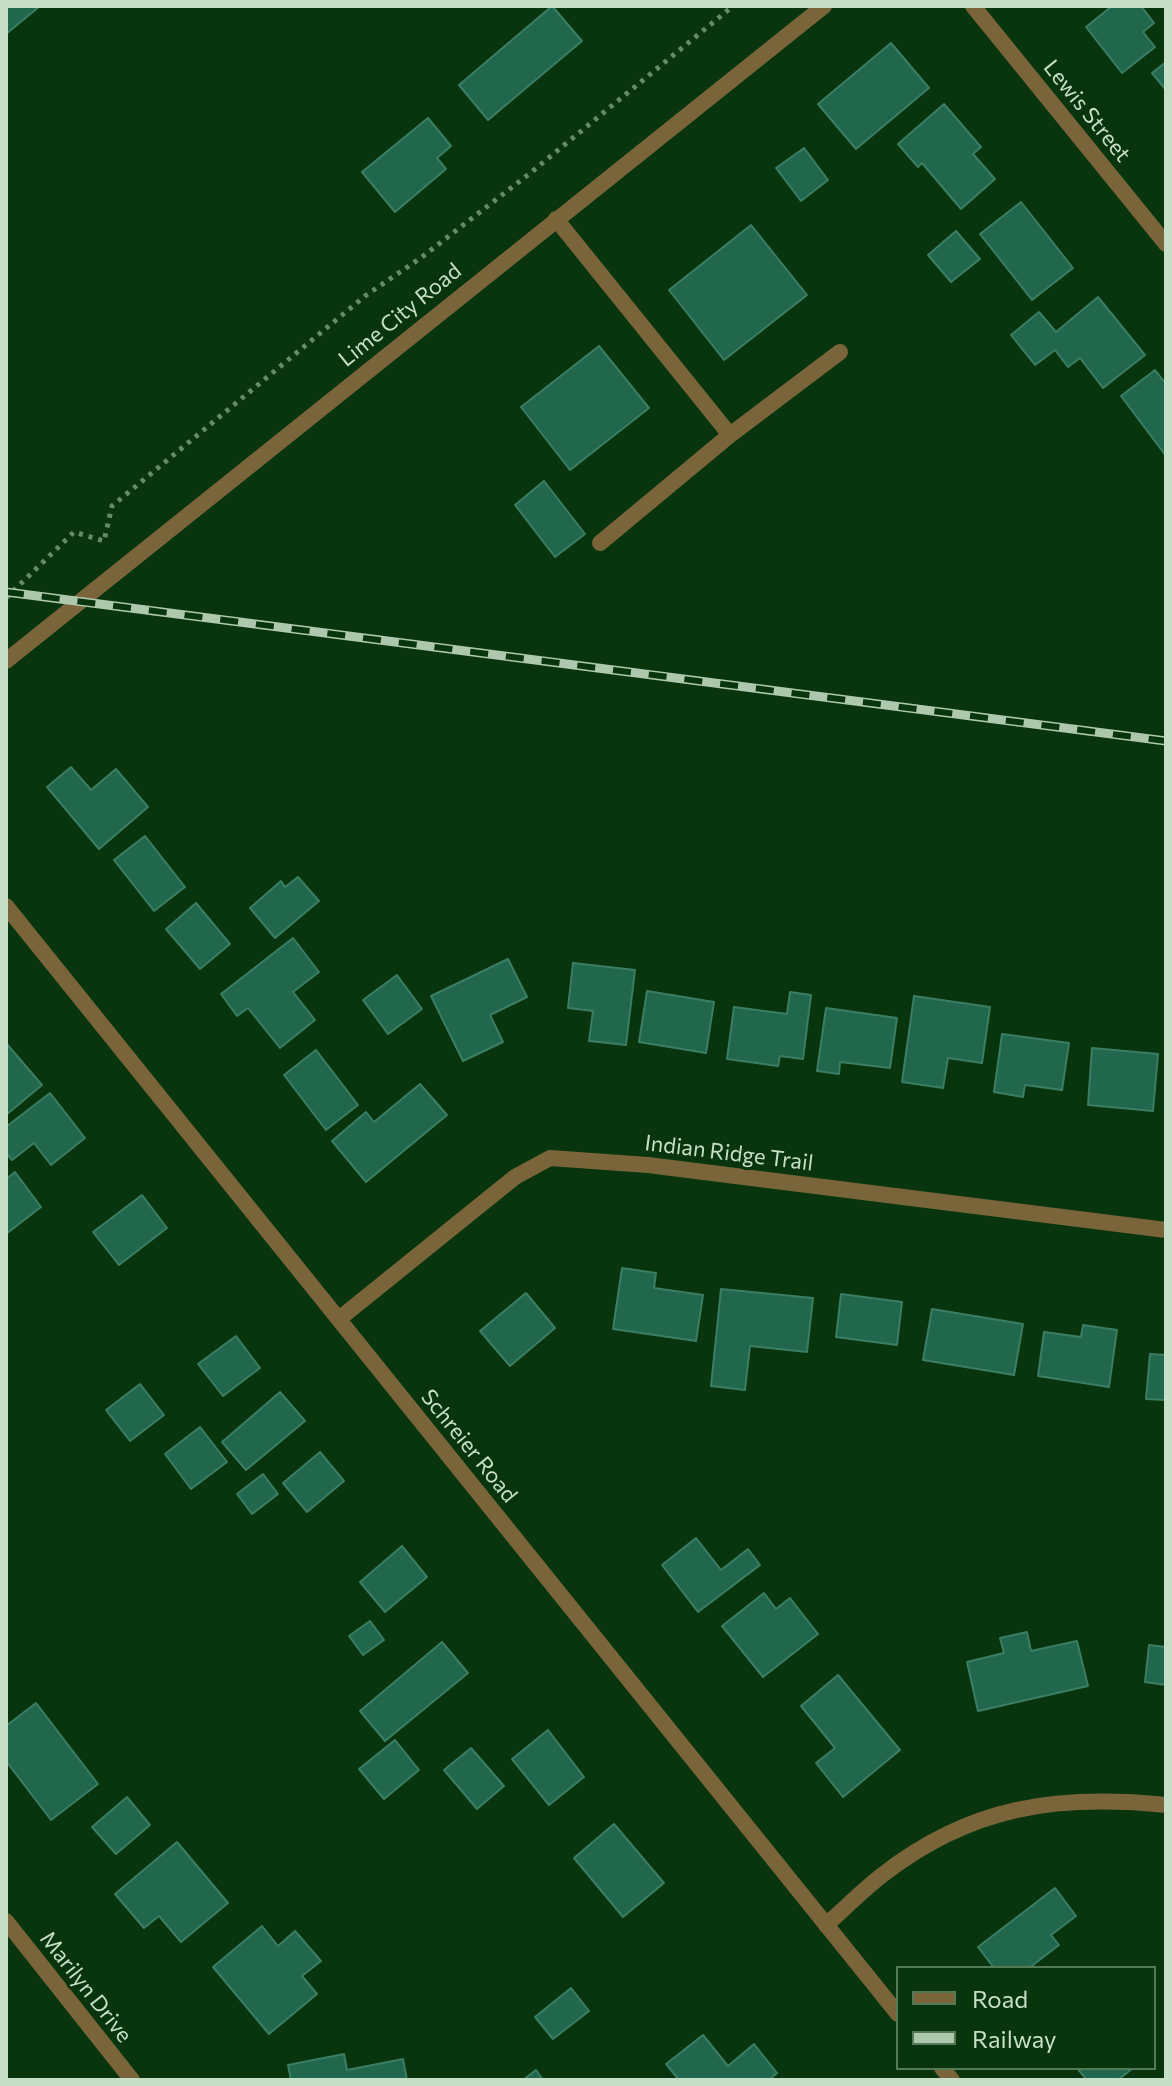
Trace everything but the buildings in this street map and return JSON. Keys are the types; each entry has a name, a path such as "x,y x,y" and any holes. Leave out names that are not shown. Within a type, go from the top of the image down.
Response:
{"street":[{"name":"Lime City Road","path":"6,661 824,6"},
{"name":"Lewis Street","path":"973,6 1166,244"},
{"path":"556,219 730,435"},
{"path":"600,543 730,435 840,352"},
{"name":"Schreier Road","path":"6,906 896,2012"},
{"name":"Indian Ridge Trail","path":"339,1319 515,1177 550,1158 648,1165 1166,1230"},
{"path":"826,1925 882,1875 924,1847 970,1824 1018,1809 1067,1801 1118,1800 1166,1805"},
{"name":"Marilyn Drive","path":"6,1921 132,2080"}],"path":[{"path":"6,598 74,532 104,541 112,506 365,296 422,257 529,174 733,6"}],"railway":[{"path":"6,592 1166,741"}]}
